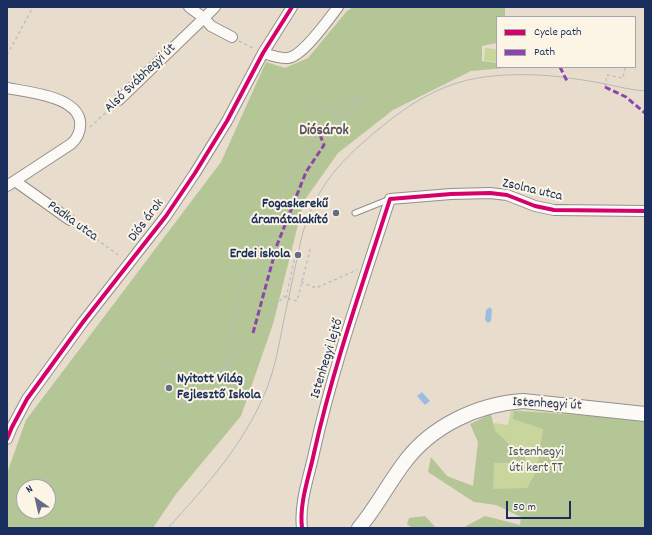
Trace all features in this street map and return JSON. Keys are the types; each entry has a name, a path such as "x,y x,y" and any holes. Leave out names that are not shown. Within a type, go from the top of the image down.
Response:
{"street":[{"name":"Alsó Svábhegyi út","path":"119,100 196,12 215,7"},
{"name":"Diós árok","path":"7,439 27,399 83,322 166,216 195,173 227,121 263,53 292,7"},
{"path":"263,53 282,58 294,57 305,48 338,7"},
{"path":"196,12 211,26 232,37"},
{"path":"7,88 52,96 68,105 79,118 80,125 76,139 64,150 11,183"},
{"name":"Padka utca","path":"11,183 70,220"},
{"name":"Zsolna utca","path":"390,199 451,194 490,193 507,195 535,206 554,210 645,212"},
{"name":"Istenhegyi lejtő","path":"302,528 305,492 324,407 390,199"},
{"name":"Istenhegyi út","path":"359,528 376,506 404,463 421,442 451,422 476,411 511,401 523,400 645,414"}],"lane":[{"path":"355,213 390,199"}],"path":[{"path":"7,55 33,7"},
{"path":"232,37 263,53"},
{"path":"605,87 607,74 623,78 625,68"},
{"path":"224,368 240,295 254,253 292,173 320,135 364,101 363,97 358,96 342,113 336,116 329,109 311,105"},
{"path":"352,103 357,107"},
{"path":"181,390 183,391 179,399 190,406 284,296 297,301 311,246"},
{"path":"286,298 296,251"},
{"path":"302,282 316,288 369,265"},
{"path":"156,361 195,379 224,368"}],"green space":[{"path":"353,7 505,7 505,16 496,16 496,43 482,46 482,61 496,63 496,68 505,68 471,71 393,110 338,153 304,201 273,324 241,416 176,494 153,528 7,528 7,473 26,420 221,162 266,62 285,68 308,58 347,11"},
{"path":"485,48 496,49 496,62 484,61"},
{"name":"Istenhegyi úti kert TT","path":"511,410 590,415 574,516 479,497 494,423 508,425"},
{"path":"514,411 593,416 645,422 645,528 466,528 466,526 485,516 520,525 521,517 496,505 474,502 428,472 431,457 447,476 473,486 478,442 470,424 491,414 495,431 511,446 523,452 526,462 494,463 493,489 527,488 537,470 543,429 513,419"},
{"path":"425,516 436,528 412,528 407,524 409,518"}],"water":[{"path":"490,307 492,310 491,321 488,323 485,320 486,310"},
{"path":"422,392 430,401 425,405 417,396"}],"tram line":[{"path":"168,528 197,496 224,462 248,427 258,408 275,364 301,240 308,217 315,201 333,173 361,144 393,118 423,98 445,87 476,78 507,75 563,77 645,91"}],"marked path":[{"path":"560,68 567,81"},
{"path":"605,87 626,97 645,113"},
{"path":"253,333 277,245 306,172 324,145 320,135"}],"cycle path":[{"path":"7,439 27,399 83,322 166,216 195,173 227,121 263,53 292,7"},
{"path":"302,528 301,519 305,490 330,389 390,199 451,194 490,193 507,195 535,206 554,210 645,211"}],"place":[{"name":"Fogaskerekű áramátalakító","path":"336,213"},
{"name":"Erdei iskola","path":"298,255"},
{"name":"Nyitott Világ Fejlesztő Iskola","path":"169,388"}],"district":[{"name":"Diósárok","path":"324,132"}]}
